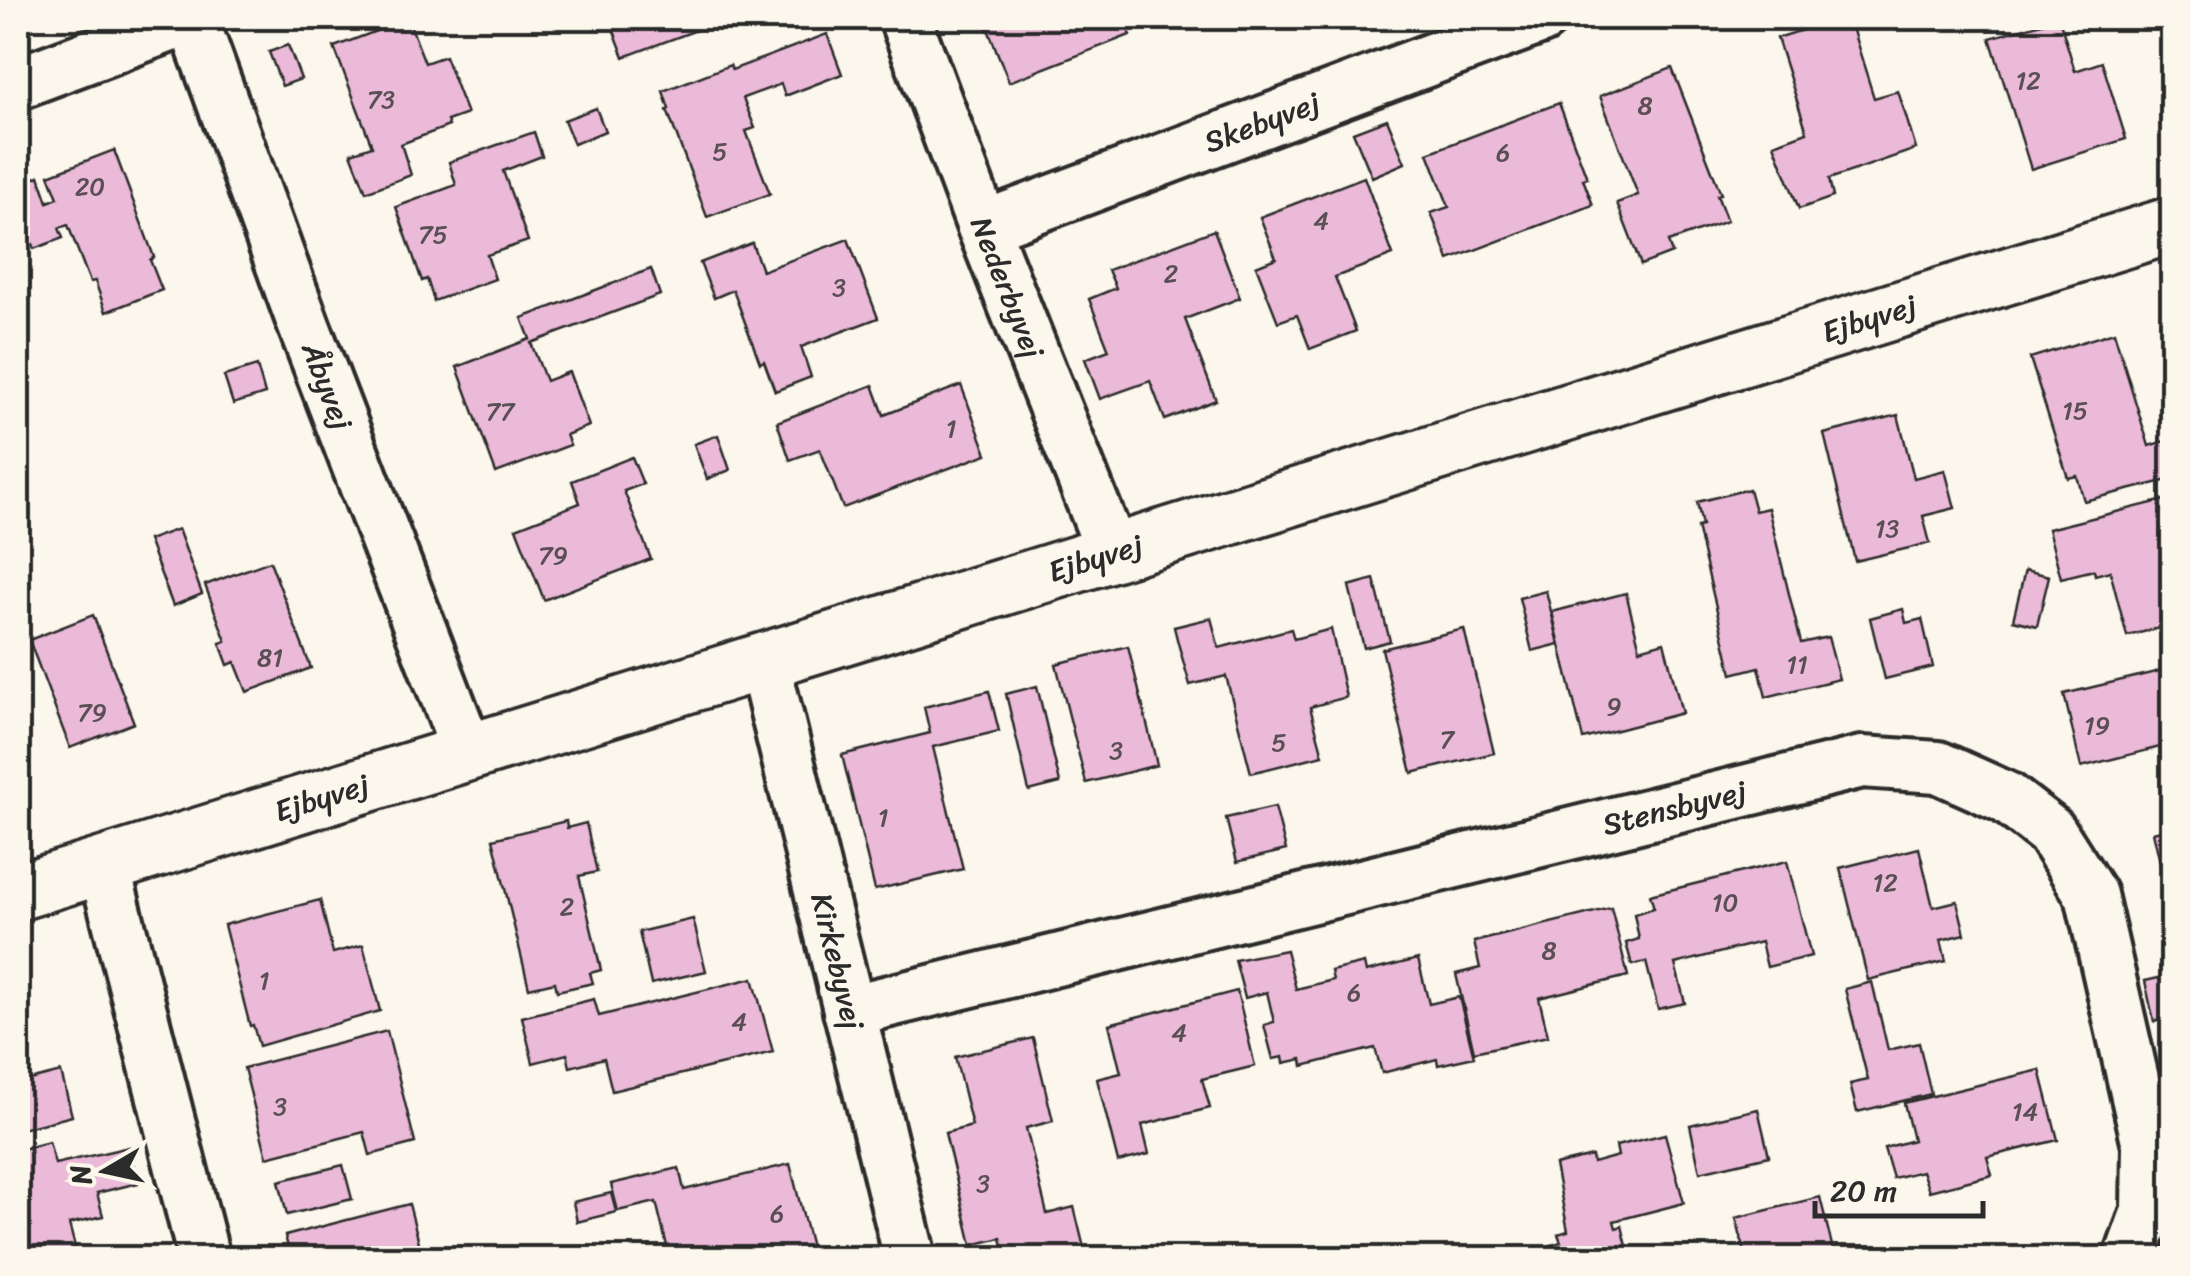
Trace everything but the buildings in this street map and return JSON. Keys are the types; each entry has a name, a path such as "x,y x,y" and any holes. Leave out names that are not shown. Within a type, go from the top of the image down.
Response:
{"street":[{"path":"18,83 192,18"},
{"name":"Åbyvej","path":"192,18 304,326 468,753"},
{"name":"Nederbyvej","path":"905,18 1112,554"},
{"name":"Skebyvej","path":"984,227 1542,18"},
{"name":"Ejbyvej","path":"18,892 2172,225"},
{"name":"Kirkebyvej","path":"764,662 910,1258"},
{"name":"Stensbyvej","path":"849,1011 1862,762 1938,768 2007,798 2051,832 2091,896 2148,1145 2147,1211 2130,1258"},
{"path":"104,866 204,1258"}]}
